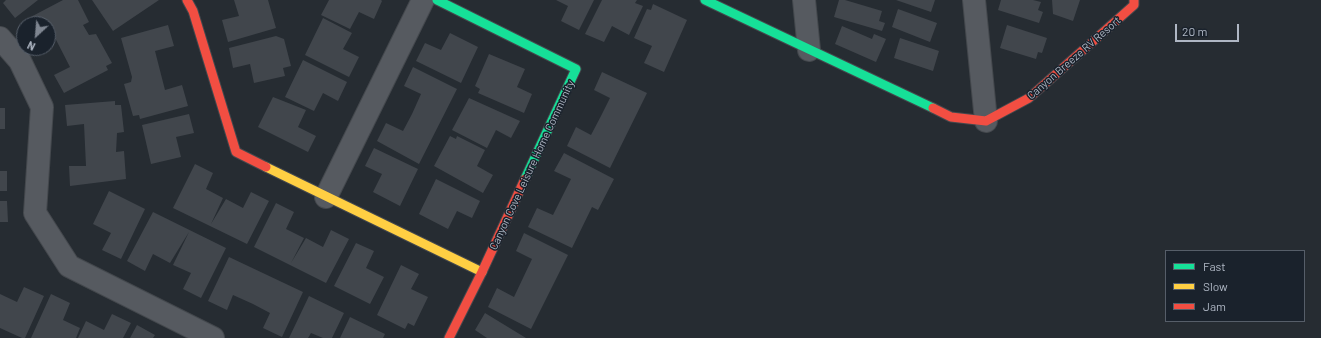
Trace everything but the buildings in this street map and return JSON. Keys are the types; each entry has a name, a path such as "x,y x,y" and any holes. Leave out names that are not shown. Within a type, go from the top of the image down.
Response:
{"street":[{"path":"187,0 193,12 236,152 482,272"},
{"path":"326,197 423,0"},
{"name":"Canyon Cove Leisure Home Community","path":"436,0 576,69 482,272 449,338"},
{"path":"706,0 951,117 986,121 974,0"},
{"path":"804,0 809,50"},
{"name":"Canyon Breeze RV Resort","path":"986,121 1029,98 1134,5 1134,0"},
{"path":"0,38 20,61 42,107 35,213 69,266 213,338"}],"traffic: fast":[{"path":"437,0 576,69 525,179"},
{"path":"705,0 933,108"}],"traffic: slow":[{"path":"266,167 482,272"}],"traffic: jam":[{"path":"187,0 193,11 236,152 266,167"},
{"path":"933,108 951,117 986,121 1029,98 1134,5 1134,0"},
{"path":"449,338 482,272 525,179"}]}
